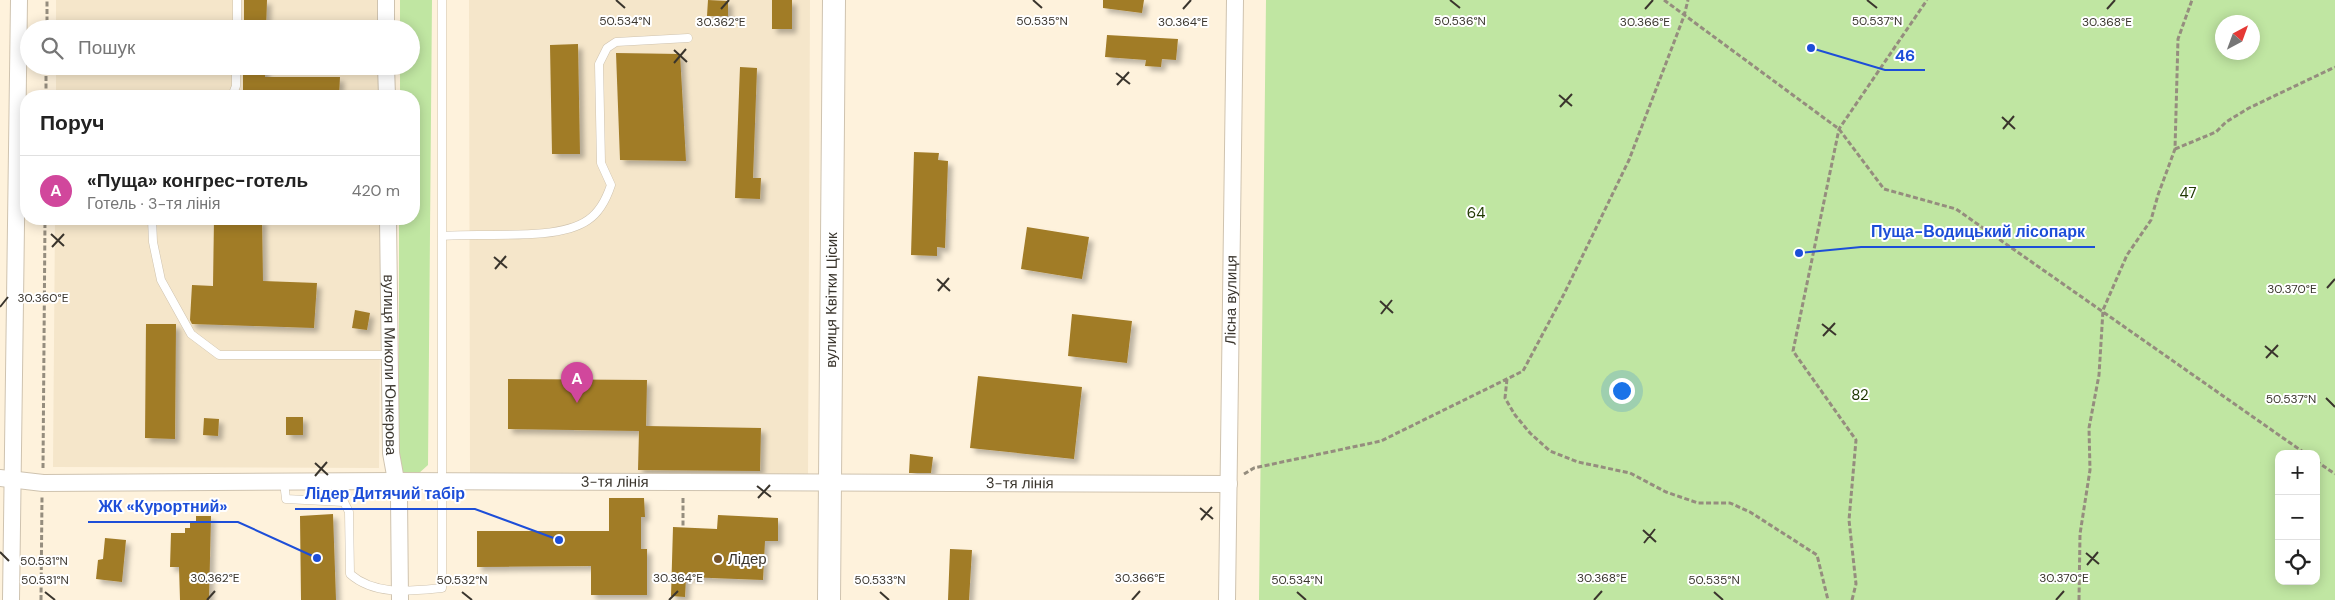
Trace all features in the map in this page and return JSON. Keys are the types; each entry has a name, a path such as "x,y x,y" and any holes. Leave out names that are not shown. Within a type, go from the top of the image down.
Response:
{"street":[{"path":"12,600 6,479 19,0"},
{"path":"386,0 386,20"},
{"name":"вулиця Квітки Цісик","path":"829,600 834,0"},
{"name":"Лісна вулиця","path":"1228,600 1235,0"},
{"path":"386,75 386,90"},
{"name":"вулиця Миколи Юнкерова","path":"388,225 391,453 399,497 400,596"},
{"name":"3-тя лінія","path":"6,479 43,482 396,480 1228,484"}],"lane":[{"path":"237,0 237,20"},
{"path":"284,481 286,499 344,502 349,512 350,574 360,583 400,596 442,588 442,0"},
{"path":"442,236 468,233 525,234 564,230 589,220 605,201 611,185 601,163 599,64 607,48 616,42 688,38"},
{"path":"234,90 236,75"},
{"path":"152,225 153,242 161,280 191,334 219,354 389,355"}],"path":[{"path":"47,0 47,20"},
{"path":"1664,0 1839,129 1884,190 1956,209 2103,310 2300,450"},
{"path":"1228,484 1254,468 1381,441 1523,371 1564,294 1629,160 1684,16 1688,0"},
{"path":"1852,600 1856,584 1849,520 1856,440 1794,351 1839,129 1927,0"},
{"path":"2079,600 2080,534 2090,470 2089,428 2099,375 2103,310 2127,254 2152,220 2158,195 2175,149 2178,38 2192,0"},
{"path":"2175,149 2216,132 2226,122 2250,108 2335,67"},
{"path":"46,75 46,90"},
{"path":"41,600 45,225"},
{"path":"1507,379 1505,398 1514,415 1550,451 1578,462 1630,473 1666,492 1698,503 1730,503 1750,512 1817,555 1828,600"},
{"path":"2320,464 2335,474"},
{"path":"683,482 683,528"}],"shaded area":[{"path":"56,0 382,0 382,20 56,20"},
{"path":"469,0 810,0 808,477 470,475"},
{"path":"56,75 382,75 382,90 56,90"},
{"path":"55,225 381,225 379,468 53,467"}],"green space":[{"path":"400,0 432,0 428,465 418,474 406,474 399,469 399,225 420,225 420,90 400,90 400,75 420,75 420,20 400,20"},
{"path":"1266,0 2335,0 2335,600 1259,600"}],"building":[{"path":"244,0 267,0 266,20 244,20"},
{"path":"708,0 728,1 728,16 707,16"},
{"path":"772,0 792,0 792,29 772,29"},
{"path":"1103,0 1144,0 1142,13 1103,8"},
{"path":"1107,35 1178,39 1176,60 1162,59 1161,67 1145,66 1146,60 1105,57"},
{"path":"578,44 580,154 552,154 550,45"},
{"path":"616,53 680,54 686,161 620,160"},
{"path":"740,67 757,68 753,178 761,178 760,199 735,198"},
{"path":"243,75 265,75 265,77 340,77 339,90 243,90"},
{"path":"914,152 939,153 938,160 948,161 945,248 937,247 937,256 911,255"},
{"path":"214,225 262,225 263,281 317,283 314,328 192,324 190,320 192,285 213,286"},
{"path":"1027,227 1089,237 1082,279 1021,269"},
{"path":"355,310 370,313 367,330 352,328"},
{"path":"1072,314 1132,321 1127,363 1068,356"},
{"path":"146,324 176,324 175,439 145,438"},
{"path":"978,376 1082,387 1074,459 970,448"},
{"path":"508,379 647,380 646,426 761,428 760,471 638,470 639,431 508,429"},
{"path":"286,417 303,417 303,435 286,435"},
{"path":"204,418 219,419 218,436 203,435"},
{"path":"910,454 933,457 931,473 909,473"},
{"path":"609,498 644,498 645,517 641,517 641,549 647,549 647,595 591,595 591,566 477,567 477,531 609,531"},
{"path":"333,514 336,600 301,600 300,516"},
{"name":"Лідер","path":"718,515 778,518 778,541 765,541 763,580 686,577 685,597 671,596 673,527 717,529"},
{"path":"196,516 211,516 209,600 180,600 179,567 170,567 171,533 185,533 185,528 190,528 190,522 196,523"},
{"path":"105,538 126,540 122,582 96,579 98,560 103,559"},
{"path":"950,549 972,550 969,600 948,600"}],"place":[{"name":"46","path":"1811,48"},
{"name":"Пуща-Водицький лісопарк","path":"1799,253"},
{"name":"«Пуща» конгрес-готель","path":"577,403"},
{"name":"Лідер Дитячий табір","path":"559,540"},
{"name":"ЖК «Курортний»","path":"317,558"},
{"name":"Лідер","path":"718,559"}],"park label":[{"name":"47","path":"2188,193"},
{"name":"64","path":"1476,213"},
{"name":"82","path":"1860,395"}]}
